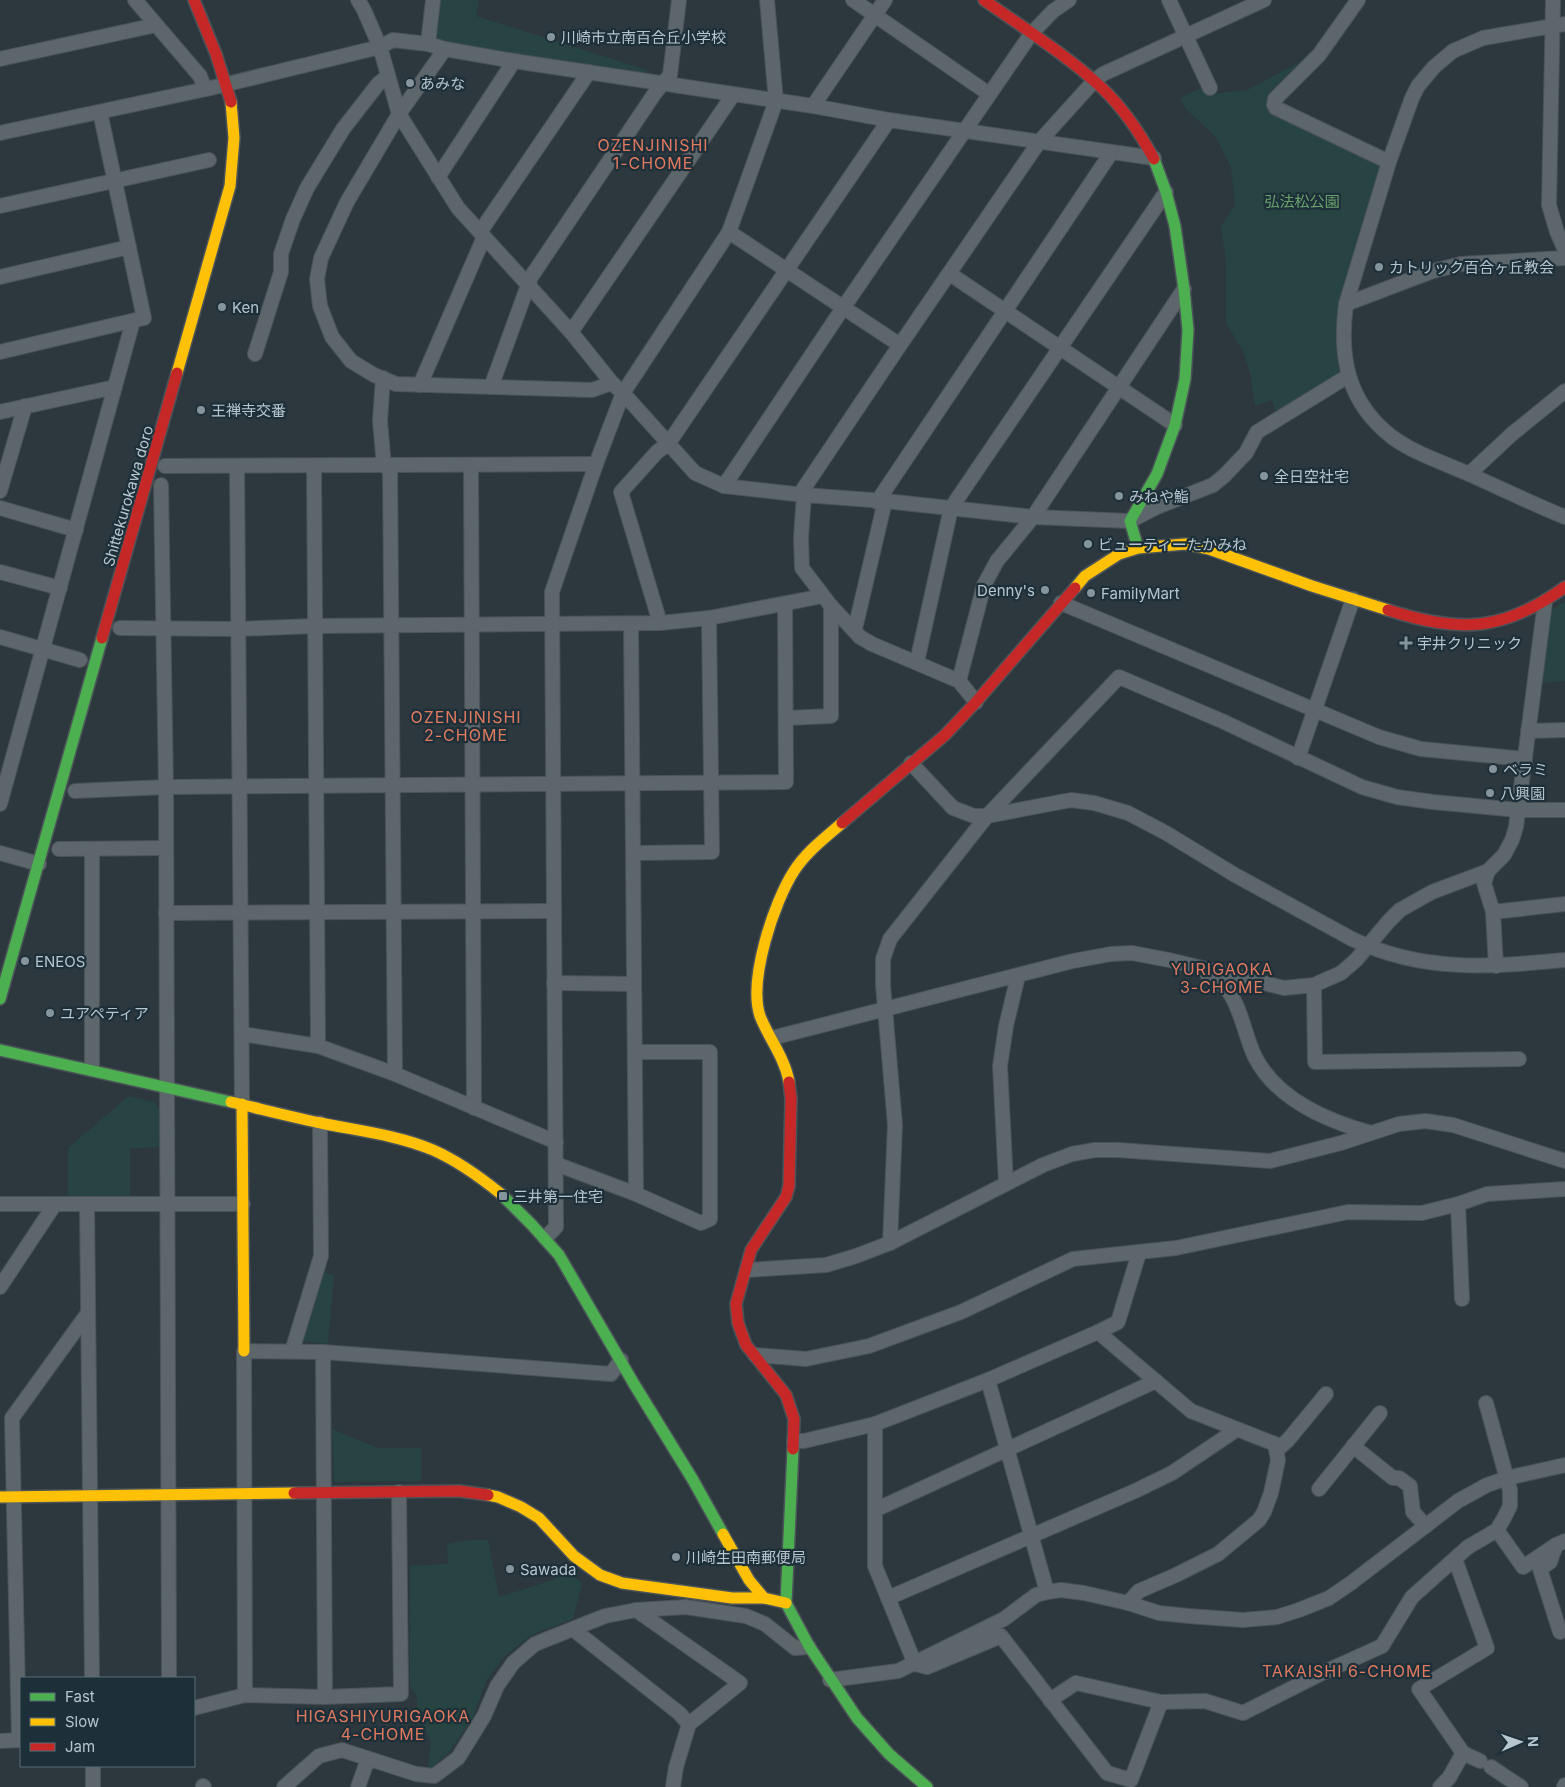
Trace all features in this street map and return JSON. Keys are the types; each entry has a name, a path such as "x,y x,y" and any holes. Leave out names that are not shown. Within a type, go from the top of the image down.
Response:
{"street":[{"path":"135,0 200,76 205,89"},
{"name":"Shittekurokawa doro","path":"0,999 230,186 234,150 232,111 211,39 194,0"},
{"path":"358,0 380,47 399,114 458,208 570,332 612,383 695,473 724,486 1034,518 1130,521 1157,507 1213,485 1246,453 1257,432 1348,376"},
{"path":"428,44 433,0"},
{"path":"492,387 531,277 655,93 670,75 679,0"},
{"path":"545,1238 556,1227 552,592 596,464 623,393 729,232 776,101 767,0"},
{"path":"853,0 989,94"},
{"path":"813,106 885,0"},
{"path":"984,0 1104,89 1133,124 1154,158 1176,226 1188,330 1185,369 1175,425 1158,474 1130,521 1138,548"},
{"path":"724,486 843,308 1031,34 1053,11 1069,0"},
{"path":"1169,0 1210,88"},
{"path":"976,702 959,681 872,644 860,637 855,629 827,601 802,568 802,495 900,345 1039,142 1094,81 1103,74 1264,0"},
{"path":"1358,0 1319,55 1275,99 1274,105 1276,108 1389,162"},
{"path":"1553,0 1559,25 1549,205 1557,232 1565,250"},
{"path":"0,59 156,25"},
{"path":"1559,25 1483,38 1453,51 1434,67 1418,86 1389,162 1346,304 1342,328 1348,376 1370,416 1392,437 1418,452 1565,517"},
{"path":"0,134 205,89 380,47 393,40 428,44 445,49 514,61 813,106 889,120 1154,158"},
{"path":"445,49 399,114 347,202 321,258 317,280 320,306 332,337 351,361 374,375 396,384 592,390 612,383"},
{"path":"438,177 514,61"},
{"path":"420,385 482,235 589,72"},
{"path":"255,354 281,272 282,254 287,236 307,188 343,130 378,84 388,76"},
{"path":"570,332 733,94"},
{"path":"0,352 144,318 100,112"},
{"path":"660,623 621,492 657,452 668,444 889,120"},
{"path":"855,629 881,502 1110,153"},
{"path":"0,206 209,160"},
{"path":"916,662 951,508 1061,349 1166,192"},
{"path":"729,232 900,345"},
{"path":"0,277 129,248"},
{"path":"1346,304 1432,271 1461,264 1565,258"},
{"path":"950,274 1175,425"},
{"path":"959,681 984,585 997,561 1034,518 1184,288"},
{"path":"0,804 133,321"},
{"path":"383,378 380,421 387,465 391,625 395,1074"},
{"path":"0,412 115,386"},
{"path":"1469,474 1512,434 1565,391"},
{"path":"0,491 25,406"},
{"path":"165,466 596,464"},
{"path":"471,465 474,1108"},
{"path":"237,466 242,912 246,1695"},
{"path":"314,466 318,1046"},
{"path":"161,485 166,787 170,1677"},
{"path":"0,508 76,530"},
{"path":"927,1787 884,1750 854,1716 796,1626 786,1603 794,1419 786,1396 746,1344 738,1323 736,1304 751,1250 780,1208 789,1186 791,1099 788,1078 782,1059 760,1015 757,994 758,970 776,906 794,870 815,846 911,762 945,735 1085,576 1119,554 1138,548 1185,544 1209,549 1353,600 1425,621 1446,625 1472,625 1497,621 1522,613 1545,602 1565,587"},
{"path":"0,572 60,588"},
{"path":"1298,758 1353,600"},
{"path":"120,628 238,629 315,626 660,623 708,618 785,604 827,601"},
{"path":"787,718 832,716 827,601"},
{"path":"772,1038 1073,961 1111,954 1132,953 1169,960 1284,988 1314,985 1341,973 1356,960 1400,910 1417,899 1488,871 1504,855 1516,827 1545,602"},
{"path":"1061,603 1379,738 1422,749 1524,759"},
{"path":"75,791 166,787 786,782 785,604"},
{"path":"634,853 712,852 708,618"},
{"path":"631,624 636,1194"},
{"path":"0,637 80,660"},
{"path":"890,1243 895,1125 882,985 883,959 890,939 987,816 1119,677 1222,721 1362,787 1397,797 1433,802 1518,810 1565,810"},
{"path":"1528,731 1565,730"},
{"path":"911,762 953,808 974,816 987,816 1071,800 1094,803 1128,813 1166,833 1235,875 1368,946 1397,956 1440,964 1496,966 1565,960"},
{"path":"59,849 166,848"},
{"path":"92,849 92,1069"},
{"path":"0,853 39,864"},
{"path":"1488,871 1484,883 1493,912 1496,966"},
{"path":"1493,912 1565,904"},
{"path":"166,913 553,911"},
{"path":"1198,968 1217,980 1228,990 1255,1056 1270,1080 1281,1090 1322,1116 1348,1127 1372,1133"},
{"path":"1006,1183 1000,1066 1006,1026 1018,976"},
{"path":"554,984 634,984"},
{"path":"1314,985 1315,1062 1519,1059"},
{"path":"242,1034 318,1046 395,1074 556,1142"},
{"path":"0,1050 92,1069 320,1123 398,1138 435,1151 469,1170 503,1196 545,1238 559,1255 634,1384 693,1480 749,1580 764,1598"},
{"path":"556,1164 636,1194 701,1223 710,1219 710,1052 635,1052"},
{"path":"747,1270 826,1265 856,1256 890,1243 1043,1165 1072,1154 1095,1150 1270,1161 1340,1143 1399,1124 1425,1121 1453,1124 1565,1161"},
{"path":"292,1351 321,1256 320,1123"},
{"path":"755,1355 806,1359 868,1346 961,1312 1073,1259 1176,1248 1348,1212 1422,1213 1487,1194 1565,1189"},
{"path":"0,1204 243,1204"},
{"path":"0,1287 55,1204"},
{"path":"87,1204 92,1677"},
{"path":"1458,1204 1462,1299"},
{"path":"794,1441 875,1424 988,1380 1118,1322 1139,1252"},
{"path":"0,1741 20,1740 7,1497 12,1418 88,1313"},
{"path":"1098,1332 1191,1411 1275,1444 1277,1450 1278,1460 1271,1493 1259,1520 1218,1554 1139,1591 1128,1603"},
{"path":"244,1351 323,1352 611,1374 621,1360"},
{"path":"323,1352 325,1696"},
{"path":"988,1380 1047,1592"},
{"path":"875,1510 1156,1381"},
{"path":"1277,1450 1288,1440 1326,1394"},
{"path":"1050,1700 1076,1684 1161,1702 1205,1701 1243,1713 1320,1674 1382,1646 1412,1597 1468,1547 1497,1530 1510,1506 1510,1490 1486,1403"},
{"path":"1319,1489 1380,1413"},
{"path":"875,1424 875,1566 915,1664"},
{"path":"888,1598 1135,1491 1172,1473 1236,1430"},
{"path":"1353,1446 1393,1478 1399,1478 1410,1486 1413,1512 1426,1526"},
{"path":"830,1680 898,1671 1004,1619 1036,1594 1061,1590 1084,1593 1159,1612 1189,1616 1242,1620 1277,1617 1329,1598 1352,1583 1458,1501 1487,1485 1507,1478 1565,1465"},
{"path":"195,1708 246,1695 325,1696 401,1694 399,1492"},
{"path":"7,1497 471,1492 498,1497 539,1518 574,1556 600,1575 622,1583 732,1598 764,1598 786,1603"},
{"path":"1497,1530 1523,1567 1560,1543"},
{"path":"1560,1543 1550,1562 1540,1569 1560,1632"},
{"path":"1455,1558 1487,1648 1419,1689 1463,1753 1486,1764 1521,1787"},
{"path":"284,1787 319,1756 342,1750 416,1774 434,1776 458,1758 484,1716 497,1686 513,1664 535,1644 605,1616 636,1610 686,1607 746,1616 765,1624 795,1648 809,1647"},
{"path":"636,1610 740,1684 689,1724 676,1767 673,1787"},
{"path":"574,1630 679,1713 689,1724"},
{"path":"915,1664 927,1667 1001,1636 1107,1773 1131,1780 1161,1702"},
{"path":"1440,1787 1448,1778 1463,1753"},
{"path":"358,1787 368,1759"},
{"path":"93,1767 93,1787"}],"green space":[{"path":"438,0 479,0 476,16 647,70 645,75 437,41 434,33"},
{"name":"弘法松公園","path":"1325,38 1318,49 1266,102 1267,111 1379,162 1381,170 1337,313 1339,373 1337,378 1276,413 1272,400 1255,406 1251,377 1243,350 1226,324 1226,260 1221,227 1235,205 1231,167 1216,137 1186,109 1180,98 1205,86 1208,92 1212,94 1247,90 1298,63"},
{"path":"1565,601 1565,681 1540,683 1549,615 1552,610"},
{"path":"129,1096 153,1102 160,1109 159,1147 130,1148 130,1198 68,1198 68,1148"},
{"path":"322,1272 334,1275 328,1344 302,1341"},
{"path":"332,1429 378,1448 421,1448 421,1481 334,1482"},
{"path":"471,1540 488,1540 499,1597 553,1580 567,1572 582,1583 573,1619 533,1634 504,1657 487,1679 473,1717 449,1752 432,1768 428,1768 431,1742 418,1713 416,1693 410,1687 410,1566 448,1564 447,1544"}],"traffic: fast":[{"path":"1138,548 1130,521 1157,474 1175,425 1185,379 1188,330 1175,226 1166,192 1154,159"},
{"path":"0,999 102,638"},
{"path":"0,1050 231,1102"},
{"path":"501,1194 559,1255 634,1384 693,1480 723,1534"},
{"path":"793,1449 786,1603 809,1646 857,1718 889,1754 927,1787"}],"traffic: slow":[{"path":"177,373 230,186 234,138 231,102"},
{"path":"1075,588 1085,576 1119,554 1138,548 1185,544 1209,549 1312,586 1388,610"},
{"path":"789,1082 784,1065 760,1016 757,1001 760,962 771,921 794,871 810,851 842,823"},
{"path":"231,1102 310,1121 392,1137 419,1145 442,1154 460,1164 501,1194"},
{"path":"242,1104 244,1351"},
{"path":"0,1497 294,1493"},
{"path":"488,1495 498,1497 521,1507 539,1518 574,1556 600,1575 622,1583 732,1598 764,1598"},
{"path":"723,1534 749,1580 764,1598 786,1603"}],"traffic: jam":[{"path":"194,0 216,54 231,102"},
{"path":"984,0 1060,53 1102,88 1131,121 1154,159"},
{"path":"102,638 177,373"},
{"path":"1388,610 1437,622 1459,625 1480,624 1521,613 1543,602 1565,587"},
{"path":"842,823 945,735 1075,588"},
{"path":"789,1082 791,1099 789,1186 786,1197 751,1250 736,1304 738,1323 746,1345 786,1395 794,1419 793,1449"},
{"path":"294,1493 459,1491 488,1495"}],"place":[{"name":"川崎市立南百合丘小学校","path":"551,37"},
{"name":"あみな","path":"410,83"},
{"name":"カトリック百合ヶ丘教会","path":"1379,267"},
{"name":"Ken","path":"222,307"},
{"name":"王禅寺交番","path":"201,410"},
{"name":"全日空社宅","path":"1264,476"},
{"name":"みねや鮨","path":"1119,496"},
{"name":"ビューティーたかみね","path":"1088,544"},
{"name":"Denny's","path":"1045,590"},
{"name":"FamilyMart","path":"1091,593"},
{"name":"宇井クリニック","path":"1406,643"},
{"name":"ベラミ","path":"1493,769"},
{"name":"八興園","path":"1490,793"},
{"name":"ENEOS","path":"25,961"},
{"name":"ユアペティア","path":"50,1013"},
{"name":"三井第一住宅","path":"503,1196"},
{"name":"川崎生田南郵便局","path":"676,1557"},
{"name":"Sawada","path":"510,1569"}],"district":[{"name":"OZENJINISHI 1-CHOME","path":"653,154"},
{"name":"OZENJINISHI 2-CHOME","path":"466,726"},
{"name":"YURIGAOKA 3-CHOME","path":"1222,978"},
{"name":"TAKAISHI 6-CHOME","path":"1347,1671"},
{"name":"HIGASHIYURIGAOKA 4-CHOME","path":"383,1725"}]}
